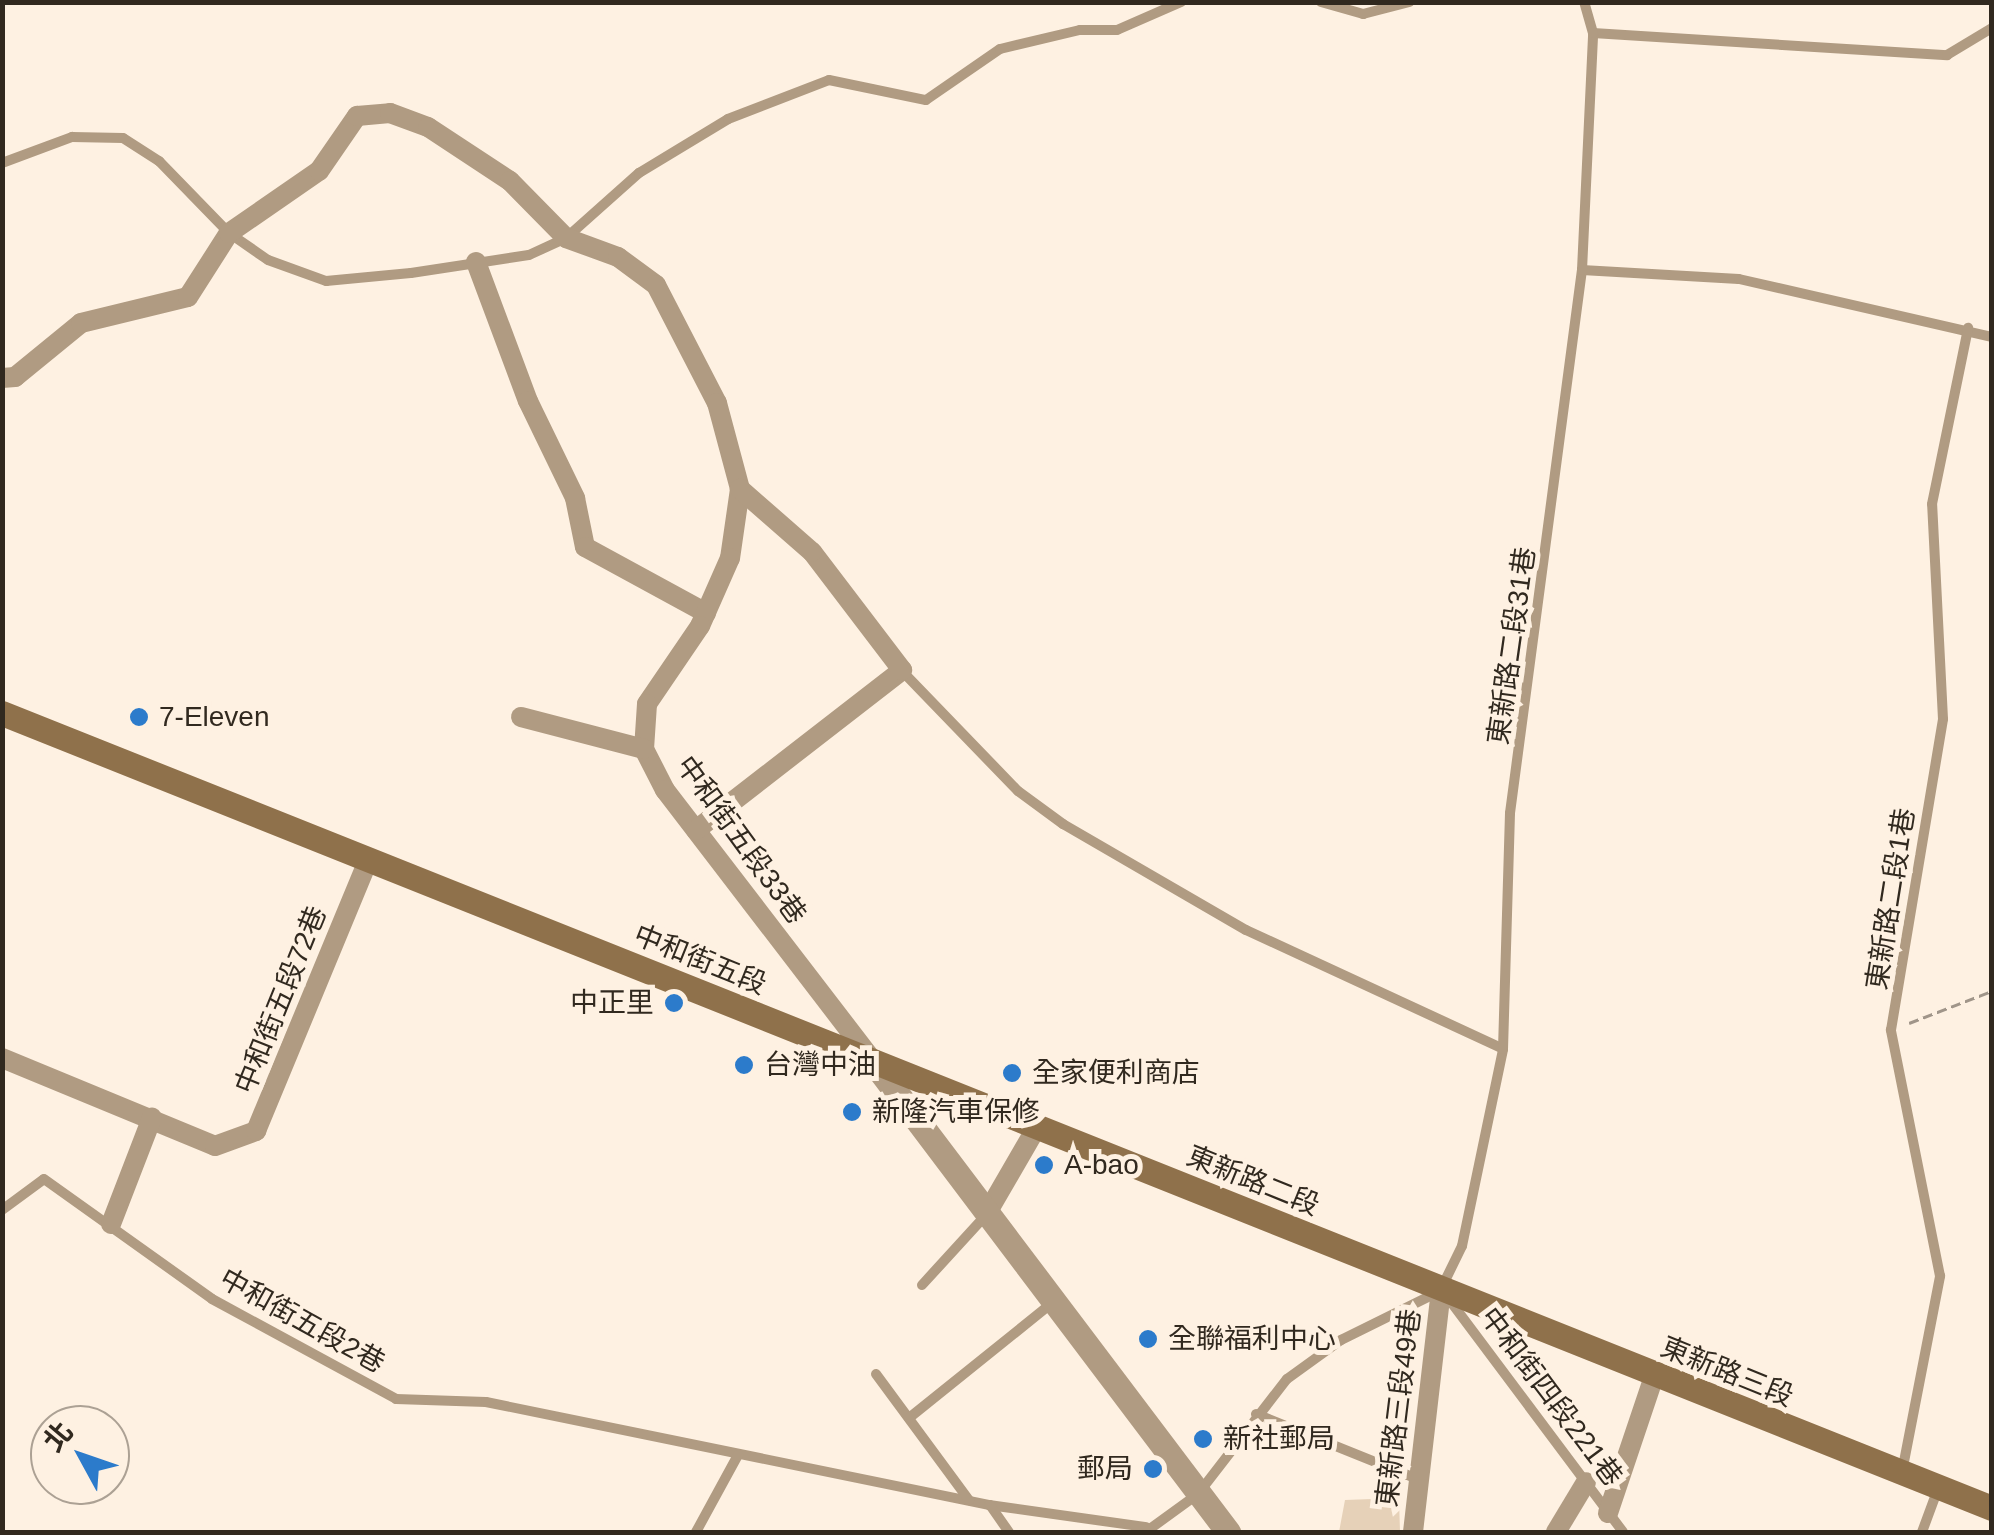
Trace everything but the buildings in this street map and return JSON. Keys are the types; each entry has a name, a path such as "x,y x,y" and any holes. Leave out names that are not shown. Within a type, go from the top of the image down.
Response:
{"main road":[{"name":"中和街五段","path":"2,713 874,1063"},
{"name":"東新路二段","path":"874,1063 1038,1125 1440,1290"},
{"name":"東新路三段","path":"1440,1290 1992,1508"}],"street":[{"name":"中和街五段33巷","path":"2,378 15,377 81,323 188,297 229,233 318,171 357,116 390,113 428,126 510,182 566,238 618,257 656,285 717,403 740,489 730,558 706,612 648,704 644,749 696,830 874,1063"},
{"path":"476,262 528,401 575,498 585,547 706,612"},
{"path":"696,830 902,670 812,552 740,489"},
{"path":"521,717 644,749"},
{"name":"中和街五段72巷","path":"2,1058 215,1146 256,1131 369,858"},
{"path":"874,1063 1228,1532"},
{"path":"110,1224 152,1118"},
{"path":"987,1214 1038,1125"},
{"name":"東新路三段49巷","path":"1413,1532 1415,1478 1440,1290"},
{"path":"1608,1513 1654,1376"},
{"path":"1556,1532 1586,1482"}],"lane":[{"path":"2,162 72,137 122,138 159,161 229,233 268,260 326,281 529,255 566,238 639,173 728,119 829,80 926,100 1000,49 1080,30 1117,30 1181,2"},
{"path":"1321,2 1364,14 1408,3"},
{"name":"東新路二段31巷","path":"1440,1290 1462,1246 1503,1049 1510,813 1582,270 1594,33 1584,2"},
{"path":"1594,33 1948,55 1992,28"},
{"path":"1582,270 1740,279 1968,328 1992,337"},
{"name":"東新路二段1巷","path":"1902,1473 1940,1276 1891,1030 1943,719 1932,504 1968,328"},
{"path":"902,670 1018,791 1063,824 1246,930 1503,1049"},
{"name":"中和街五段2巷","path":"2,1210 44,1179 212,1299 396,1399 486,1402 970,1501 1144,1531"},
{"path":"922,1286 987,1214"},
{"path":"1144,1531 1198,1494 1286,1379 1342,1340 1440,1290"},
{"name":"中和街四段221巷","path":"1440,1290 1622,1532"},
{"path":"908,1418 1053,1302"},
{"path":"876,1374 970,1501"},
{"path":"1256,1414 1415,1478"},
{"path":"696,1532 738,1454"},
{"path":"1922,1532 1939,1486"},
{"path":"989,1504 1010,1532"}],"path":[{"path":"1891,1030 1992,991"}],"place":[{"name":"7-Eleven","path":"139,717"},
{"name":"中正里","path":"674,1003"},
{"name":"台灣中油","path":"744,1065"},
{"name":"全家便利商店","path":"1012,1073"},
{"name":"新隆汽車保修","path":"852,1112"},
{"name":"A-bao","path":"1044,1165"},
{"name":"全聯福利中心","path":"1148,1339"},
{"name":"新社郵局","path":"1203,1439"},
{"name":"郵局","path":"1153,1469"}]}
